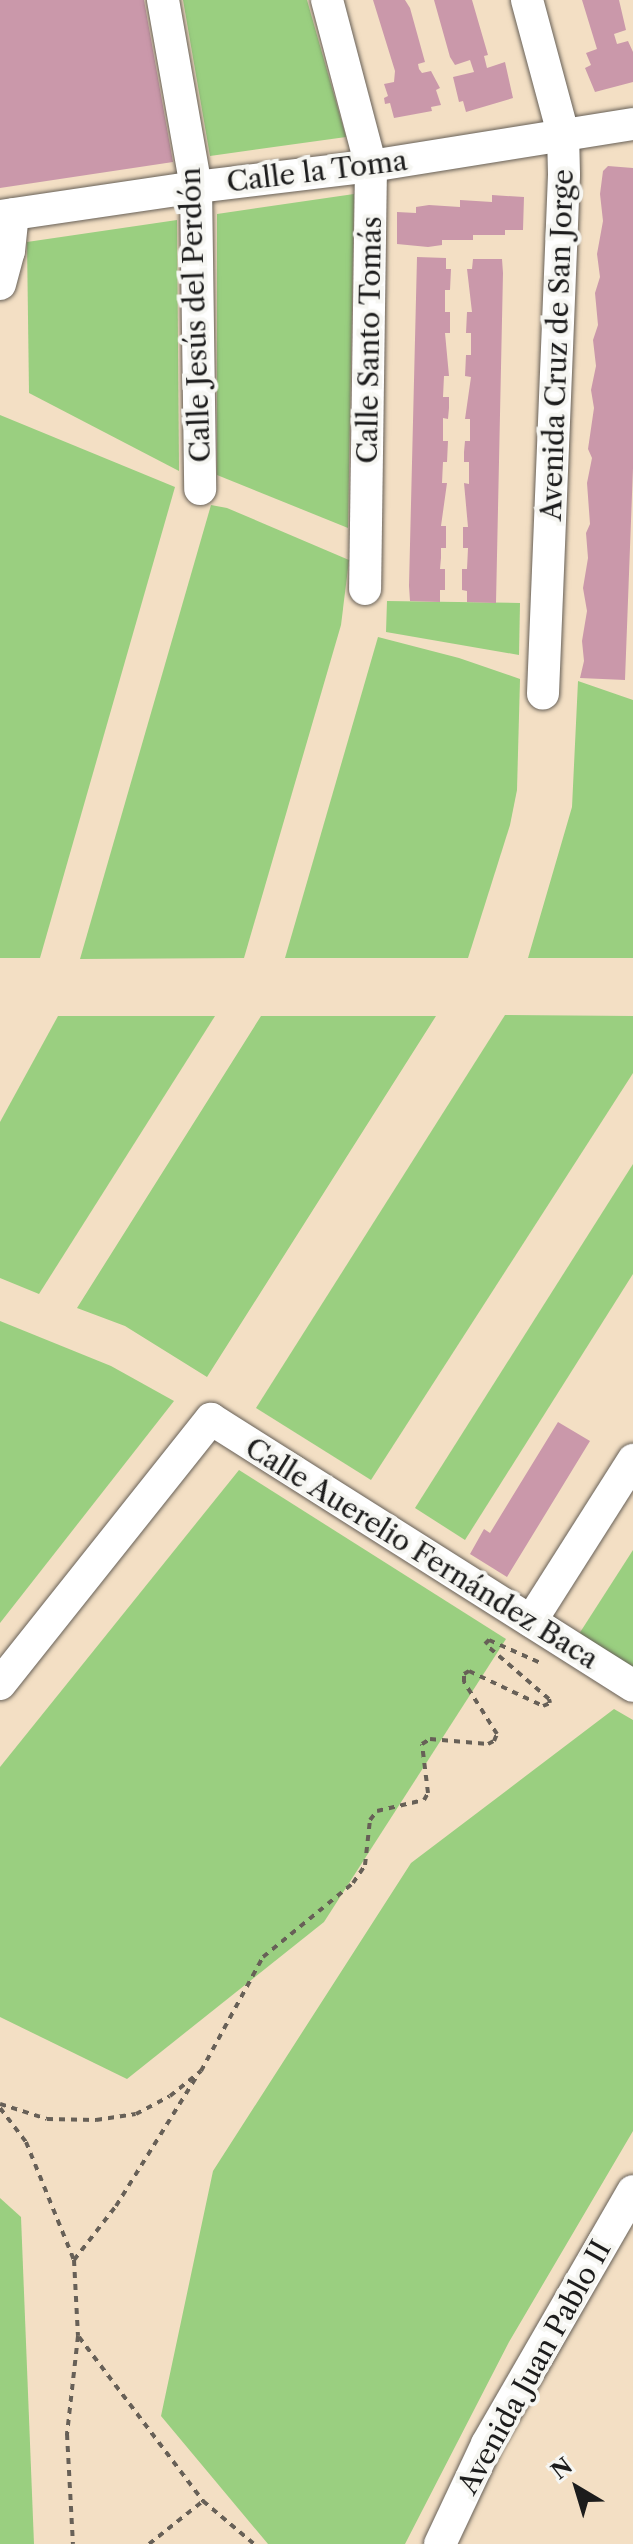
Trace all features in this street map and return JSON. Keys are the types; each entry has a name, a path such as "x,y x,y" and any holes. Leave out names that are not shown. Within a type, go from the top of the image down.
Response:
{"street":[{"name":"Calle Jesús del Perdón","path":"163,0 196,187 200,489"},
{"name":"Calle Santo Tomás","path":"327,0 371,166 365,589"},
{"name":"Avenida Cruz de San Jorge","path":"527,0 563,133 543,694"},
{"name":"Calle la Toma","path":"6,215 196,187 371,166 633,124"},
{"path":"0,284 9,251 6,215"},
{"name":"Calle Auerelio Fernández Baca","path":"0,1684 211,1419 633,1686"},
{"path":"531,1621 633,1460"},
{"name":"Avenida Juan Pablo II","path":"440,2544 487,2444 633,2191"}],"path":[{"path":"74,2260 116,2206 201,2071 263,1957 353,1883 365,1865 370,1820 377,1811 424,1800 428,1793 422,1744 430,1739 488,1744 494,1741 497,1734 464,1682 464,1674 469,1671 543,1706 550,1703 485,1644 489,1640 568,1676 584,1655"},
{"path":"0,2106 47,2119 96,2120 136,2114 170,2096 201,2071"},
{"path":"0,2106 26,2142 74,2260 78,2336 67,2434 73,2544"},
{"path":"78,2336 203,2501 254,2544"},
{"path":"149,2544 203,2501"}],"green space":[{"path":"183,0 307,0 346,137 210,156"},
{"path":"354,194 348,528 217,475 217,214"},
{"path":"177,220 179,471 29,393 27,242"},
{"path":"0,415 175,487 40,958 0,958"},
{"path":"211,505 227,508 349,560 341,625 244,958 80,959"},
{"path":"387,601 520,603 519,655 386,632"},
{"path":"378,637 459,658 520,679 517,790 510,825 468,958 285,958"},
{"path":"578,681 633,700 633,958 528,958 572,807"},
{"path":"505,1015 633,1016 633,1073 371,1480 256,1408"},
{"path":"58,1016 215,1016 39,1294 0,1278 0,1122"},
{"path":"261,1016 436,1016 207,1377 125,1326 77,1308"},
{"path":"633,1164 633,1274 465,1540 415,1508"},
{"path":"0,1321 111,1366 174,1401 0,1623"},
{"path":"239,1470 506,1639 324,1922 127,2079 0,2017 0,1767"},
{"path":"633,1550 633,1669 579,1634"},
{"path":"614,1709 633,1720 633,2131 509,2342 405,2544 268,2544 161,2416 213,2171 411,1863"},
{"path":"0,2198 21,2217 34,2544 0,2544"}],"building":[{"path":"0,0 144,0 173,162 0,188"},
{"path":"373,0 405,0 410,8 425,62 418,64 419,69 422,73 431,71 440,88 436,90 441,105 431,107 432,111 394,118 390,103 385,104 384,98 388,96 384,84 394,82 395,71"},
{"path":"434,0 472,0 488,55 484,56 487,68 505,62 513,98 466,112 463,101 459,102 453,77 474,72 470,60 455,65 450,57"},
{"path":"582,0 619,0 626,30 614,34 617,44 628,41 633,52 633,82 595,92 585,68 591,65 586,53 597,49"},
{"path":"608,166 633,168 633,468 625,680 580,678 587,611 583,588 588,558 586,533 590,524 587,483 592,458 588,449 594,408 591,390 596,366 593,340 598,325 595,293 600,277 597,254 603,221 600,194 603,171"},
{"path":"492,195 524,197 523,230 505,230 505,235 473,235 473,240 442,240 442,245 428,247 397,244 397,212 416,213 416,207 429,205 460,207 460,200 492,202"},
{"path":"417,257 446,258 446,269 451,269 450,290 445,290 445,312 450,312 450,333 445,333 449,376 444,376 443,397 449,397 449,408 448,419 443,418 443,441 448,441 447,462 443,462 442,483 447,483 441,526 446,526 446,548 441,548 440,569 445,569 445,590 440,590 440,602 410,601 409,586"},
{"path":"473,259 502,259 503,273 496,603 467,602 467,591 462,590 462,569 467,569 468,548 463,548 463,527 468,527 464,483 469,484 469,462 464,462 464,452 465,441 470,441 470,419 465,419 471,377 465,376 466,355 471,355 471,333 466,333 467,312 472,312 467,269 472,269"},
{"path":"558,1422 590,1441 507,1577 470,1554 484,1529 490,1533"}]}
